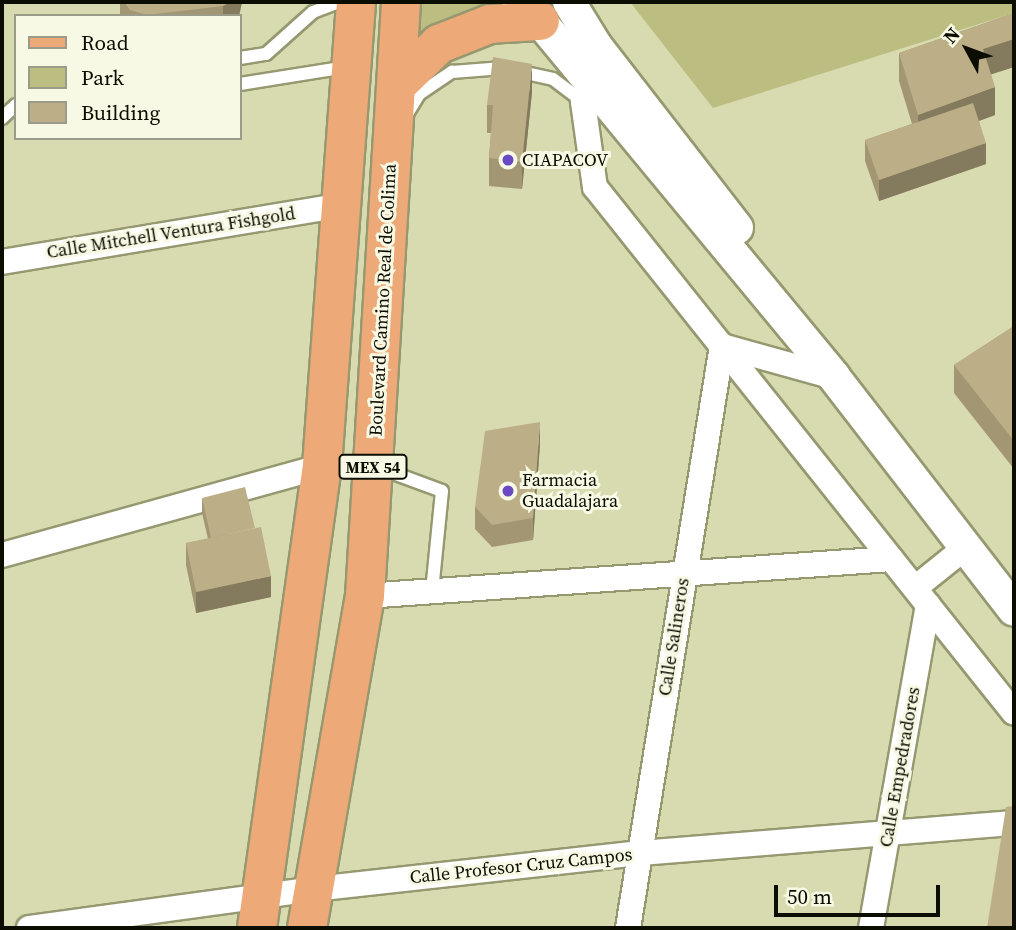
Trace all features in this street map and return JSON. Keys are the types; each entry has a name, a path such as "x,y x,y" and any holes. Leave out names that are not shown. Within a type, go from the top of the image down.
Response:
{"main road":[{"name":"MEX 54","path":"260,912 322,466 356,2"},
{"name":"Boulevard Camino Real de Colima","path":"307,928 365,596 401,2"},
{"path":"397,85 439,44 542,8"}],"street":[{"path":"542,8 590,96 834,377 1014,610"},
{"path":"542,8 596,46 820,333 834,377"},
{"path":"590,96 595,187 1014,713"},
{"name":"Calle Mitchell Ventura Fishgold","path":"2,262 341,205"},
{"path":"722,346 834,377"},
{"name":"Calle Salineros","path":"628,928 722,346"},
{"path":"2,555 322,466"},
{"path":"921,596 965,548"},
{"path":"365,596 891,559"},
{"name":"Calle Empedradores","path":"872,928 921,596"},
{"name":"Calle Profesor Cruz Campos","path":"29,928 260,912 314,889 640,853 1014,823"}],"lane":[{"path":"242,58 266,54 313,12 339,2"},
{"path":"242,84 353,66"},
{"path":"393,139 419,94 452,72 503,68 553,79 590,96"},
{"path":"373,466 442,491 432,592"}],"green space":[{"path":"416,2 504,2 518,14 413,54"},
{"path":"630,2 1014,2 1014,13 713,108"}],"building":[{"path":"124,2 230,2 223,6 155,14 130,10"},
{"path":"1014,13 1014,39 983,49 995,87 918,115 899,53"},
{"name":"CIAPACOV","path":"493,57 532,64 522,162 489,158 493,105 487,105"},
{"path":"973,103 986,143 879,180 865,140"},
{"path":"1014,326 1014,441 954,365"},
{"name":"Farmacia Guadalajara","path":"540,422 533,518 492,525 475,507 485,431"},
{"path":"245,487 255,528 211,538 202,498"},
{"path":"261,527 271,576 196,592 186,543"},
{"path":"1014,806 1014,928 987,928 1006,807"}],"place":[{"name":"CIAPACOV","path":"508,160"},
{"name":"Farmacia Guadalajara","path":"508,491"}]}
